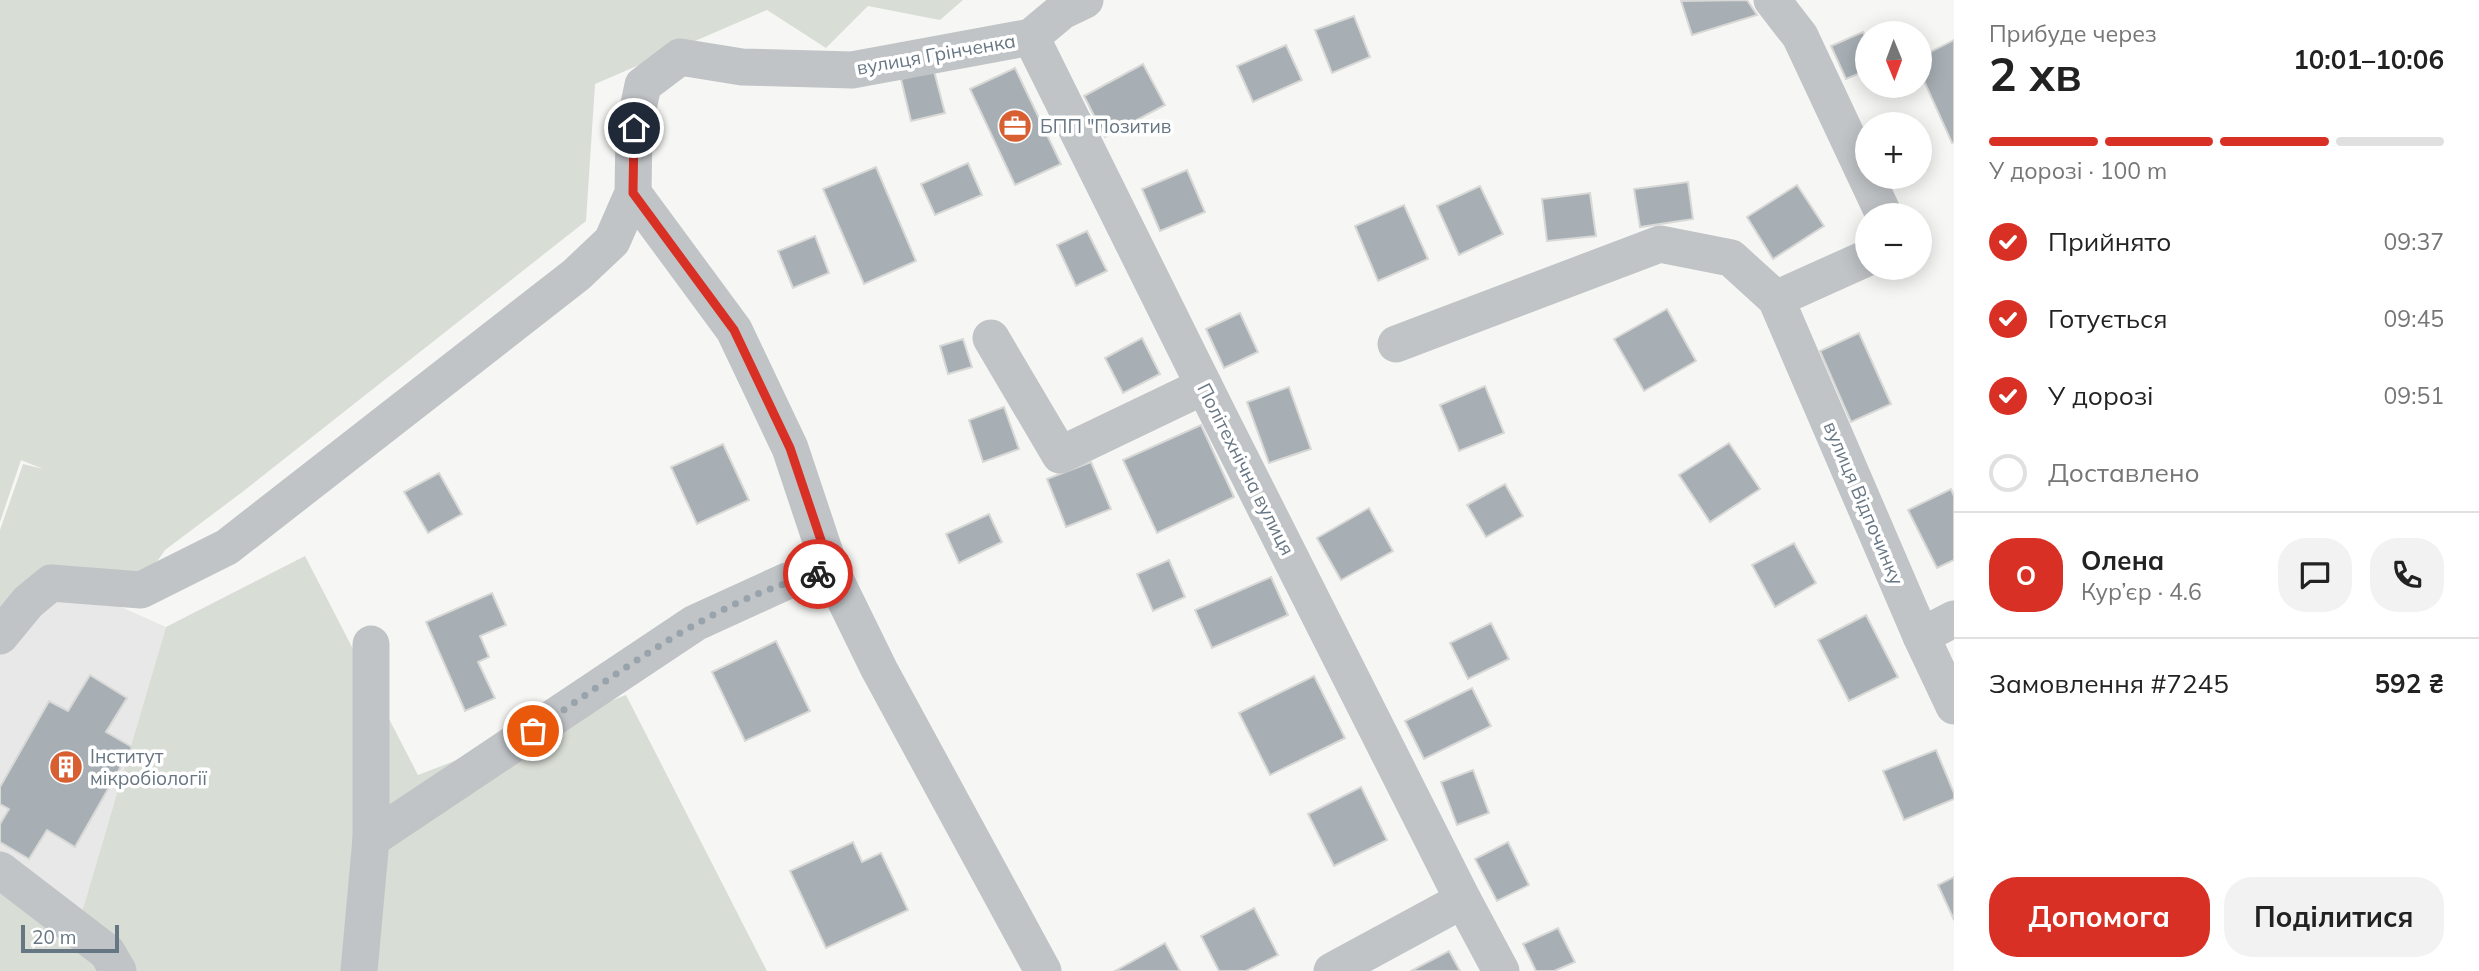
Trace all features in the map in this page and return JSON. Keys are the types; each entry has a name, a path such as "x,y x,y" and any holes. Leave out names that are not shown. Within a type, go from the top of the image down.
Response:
{"street":[{"name":"вулиця Грінченка","path":"633,193 634,128 643,85 680,57 742,67 852,70 1031,37 1062,11 1085,0"},
{"path":"1772,0 1800,36 1878,203"},
{"name":"Політехнічна вулиця","path":"1031,37 1204,386 1501,971"},
{"path":"0,636 28,602 51,583 141,590 227,547 576,275 612,241 633,193 734,330 790,448 831,570 879,669 1043,971"},
{"name":"вулиця Відпочинку","path":"1396,344 1660,244 1731,258 1776,299 1921,636 1954,706"},
{"path":"1776,299 1855,263"},
{"path":"991,338 1060,455 1204,386"},
{"path":"371,839 695,623 787,581 831,570"},
{"path":"1921,636 1954,619"},
{"path":"359,971 371,839 371,644"},
{"path":"0,870 107,951 118,971"},
{"path":"1332,971 1463,900"}],"shaded area":[{"path":"0,0 963,0 940,20 868,6 826,48 767,10 595,84 586,221 165,550 141,585 107,569 0,631 0,530 23,464 43,469 21,460 0,522"},
{"path":"305,556 418,775 626,695 767,971 0,971 0,890 77,929 166,627"},
{"path":"74,586 166,627 77,929 0,890 0,648"}],"building":[{"path":"1747,0 1757,15 1692,35 1681,1"},
{"path":"1354,16 1370,57 1332,73 1315,30"},
{"path":"1855,36 1855,75 1846,79 1831,46"},
{"path":"1954,40 1952,143 1932,98 1932,51"},
{"path":"1286,45 1302,80 1253,102 1237,66"},
{"path":"1143,64 1165,105 1105,137 1084,96"},
{"name":"БПП \"Позитив","path":"1015,68 1061,164 1015,185 970,89"},
{"path":"934,71 945,113 911,121 901,79"},
{"path":"968,163 982,195 935,215 921,184"},
{"path":"876,167 916,261 864,284 823,189"},
{"path":"1187,170 1205,212 1160,231 1142,189"},
{"path":"1688,182 1693,219 1640,227 1634,189"},
{"path":"1797,185 1824,226 1773,259 1747,217"},
{"path":"1480,186 1503,234 1459,255 1437,206"},
{"path":"1590,193 1596,236 1547,241 1542,199"},
{"path":"1404,205 1428,259 1378,281 1355,226"},
{"path":"1087,231 1107,271 1076,286 1057,245"},
{"path":"815,236 829,273 793,288 778,251"},
{"path":"1667,309 1696,361 1644,391 1614,339"},
{"path":"1240,313 1258,352 1224,368 1206,329"},
{"path":"1859,333 1891,404 1851,422 1820,351"},
{"path":"1142,338 1160,374 1123,393 1105,358"},
{"path":"963,339 972,367 948,374 940,346"},
{"path":"1485,386 1504,433 1459,451 1440,405"},
{"path":"1289,387 1311,449 1269,463 1247,402"},
{"path":"1004,407 1019,449 983,462 969,420"},
{"path":"1201,425 1234,497 1157,533 1123,460"},
{"path":"1729,443 1760,489 1710,522 1679,475"},
{"path":"723,444 749,500 697,524 671,467"},
{"path":"1091,462 1111,509 1066,527 1047,479"},
{"path":"439,473 462,514 428,533 404,492"},
{"path":"1505,484 1523,516 1486,537 1467,505"},
{"path":"1951,489 1954,496 1954,560 1937,568 1908,510"},
{"path":"1369,508 1393,551 1341,580 1317,538"},
{"path":"989,514 1002,542 959,563 946,534"},
{"path":"1794,543 1816,583 1775,607 1752,565"},
{"path":"1169,560 1185,597 1153,611 1137,574"},
{"path":"1271,577 1288,615 1212,648 1195,610"},
{"path":"492,593 506,625 480,636 489,657 478,662 495,698 465,711 426,622"},
{"path":"1866,615 1898,677 1849,701 1818,640"},
{"path":"1491,623 1509,659 1468,679 1450,643"},
{"path":"776,641 810,711 745,741 712,672"},
{"name":"Інститут мікробіології","path":"90,675 127,698 106,732 132,747 75,847 47,830 29,859 0,842 0,824 9,809 0,804 0,787 49,701 68,711"},
{"path":"1314,676 1345,738 1270,775 1239,713"},
{"path":"1472,688 1491,726 1424,759 1405,721"},
{"path":"1936,750 1954,799 1904,820 1883,771"},
{"path":"1473,770 1489,813 1457,825 1441,782"},
{"path":"1361,787 1387,840 1334,866 1308,814"},
{"path":"853,842 862,862 881,853 908,910 826,948 790,871"},
{"path":"1508,842 1529,885 1497,901 1475,859"},
{"path":"1954,877 1954,920 1938,885"},
{"path":"1254,908 1278,955 1246,971 1219,971 1201,936"},
{"path":"1558,928 1575,962 1554,971 1536,971 1523,944"},
{"path":"1165,943 1180,971 1115,971"},
{"path":"1449,951 1460,971 1411,971"}],"way so far":[{"path":"533,731 695,623 787,581 818,574"}],"place":[{"name":"БПП \"Позитив","path":"1015,126"},
{"name":"Інститут мікробіології","path":"66,767"}],"route":[{"path":"634,128 633,193 734,330 790,448 831,570 818,574"}]}
